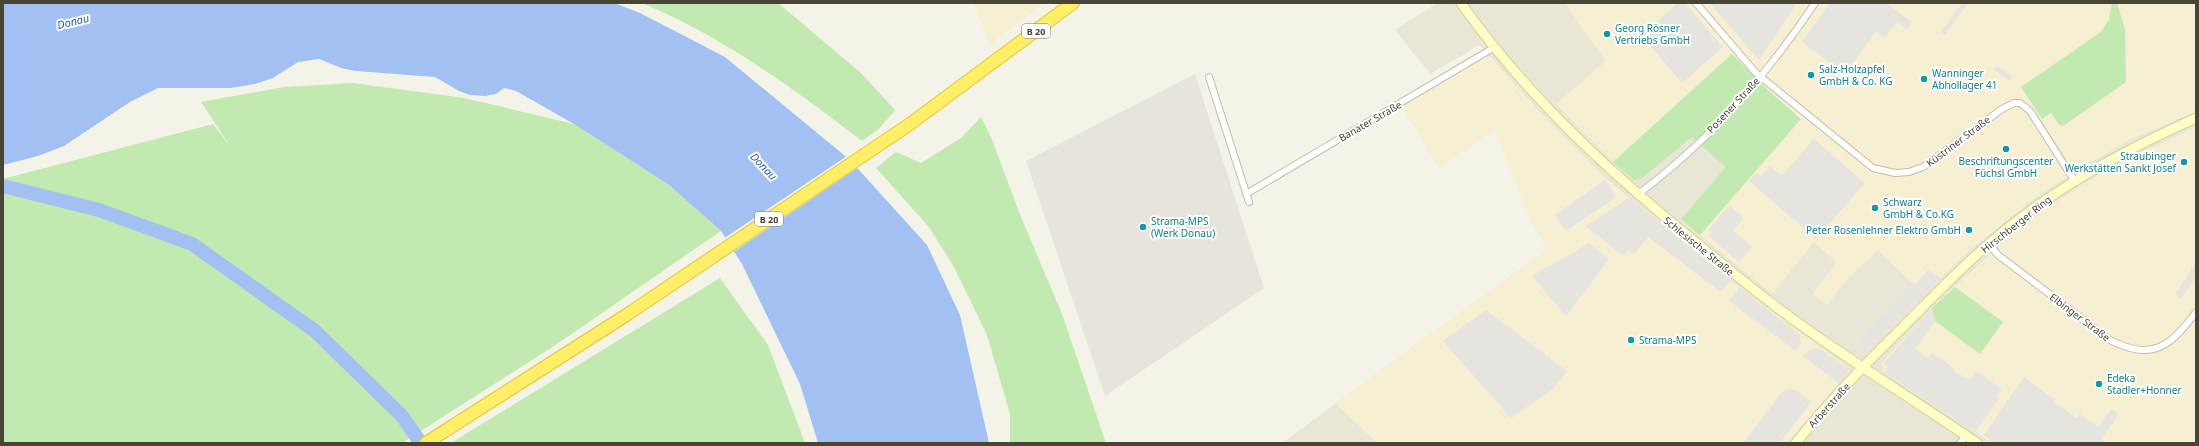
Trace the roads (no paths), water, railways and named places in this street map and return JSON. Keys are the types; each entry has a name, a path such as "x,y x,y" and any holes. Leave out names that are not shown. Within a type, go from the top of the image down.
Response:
{"highway":[{"name":"B 20","path":"426,443 628,314 910,124 1073,3"}],"street":[{"name":"Schlesische Straße","path":"1461,3 1495,47 1559,119 1637,195 1759,294 1963,439 1977,443"},
{"path":"1696,3 1760,76"},
{"name":"Posener Straße","path":"1637,195 1673,166 1707,133 1760,76 1797,30 1815,3"},
{"name":"Banater Straße","path":"1246,194 1495,47"},
{"name":"Küstriner Straße","path":"1760,76 1866,164 1880,171 1894,173 1910,172 1923,167 2002,109 2014,103 2020,103 2030,111 2074,180"},
{"path":"1209,77 1248,202"},
{"name":"Hirschberger Ring","path":"1863,368 1989,244 2022,216 2074,180 2127,151 2196,118"},
{"name":"Elbinger Straße","path":"1989,244 1998,255 2110,340 2135,351 2158,349 2169,343 2185,327 2196,312"},
{"name":"Arberstraße","path":"1796,443 1863,368"}],"water":[{"name":"Donau","path":"3,3 614,3 640,13 725,57 850,160 927,245 960,315 989,443 818,443 800,384 742,264 721,231 669,185 574,124 516,91 504,88 496,94 485,96 470,95 459,91 435,77 356,71 341,68 319,59 298,62 273,78 255,84 231,88 158,88 130,102 64,146 38,156 3,165"}],"waterway":[{"path":"3,186 99,210 192,244 315,331 401,415 421,443"}],"place":[{"name":"Georg Rösner Vertriebs GmbH","path":"1607,34"},
{"name":"Salz-Holzapfel GmbH & Co. KG","path":"1811,75"},
{"name":"Wanninger Abhollager 41","path":"1924,79"},
{"name":"Beschriftungscenter Füchsl GmbH","path":"2006,149"},
{"name":"Straubinger Werkstätten Sankt Josef","path":"2184,162"},
{"name":"Schwarz GmbH & Co.KG","path":"1875,208"},
{"name":"Strama-MPS (Werk Donau)","path":"1143,227"},
{"name":"Peter Rosenlehner Elektro GmbH","path":"1969,230"},
{"name":"Strama-MPS","path":"1631,340"},
{"name":"Edeka Stadler+Honner","path":"2099,384"}]}
